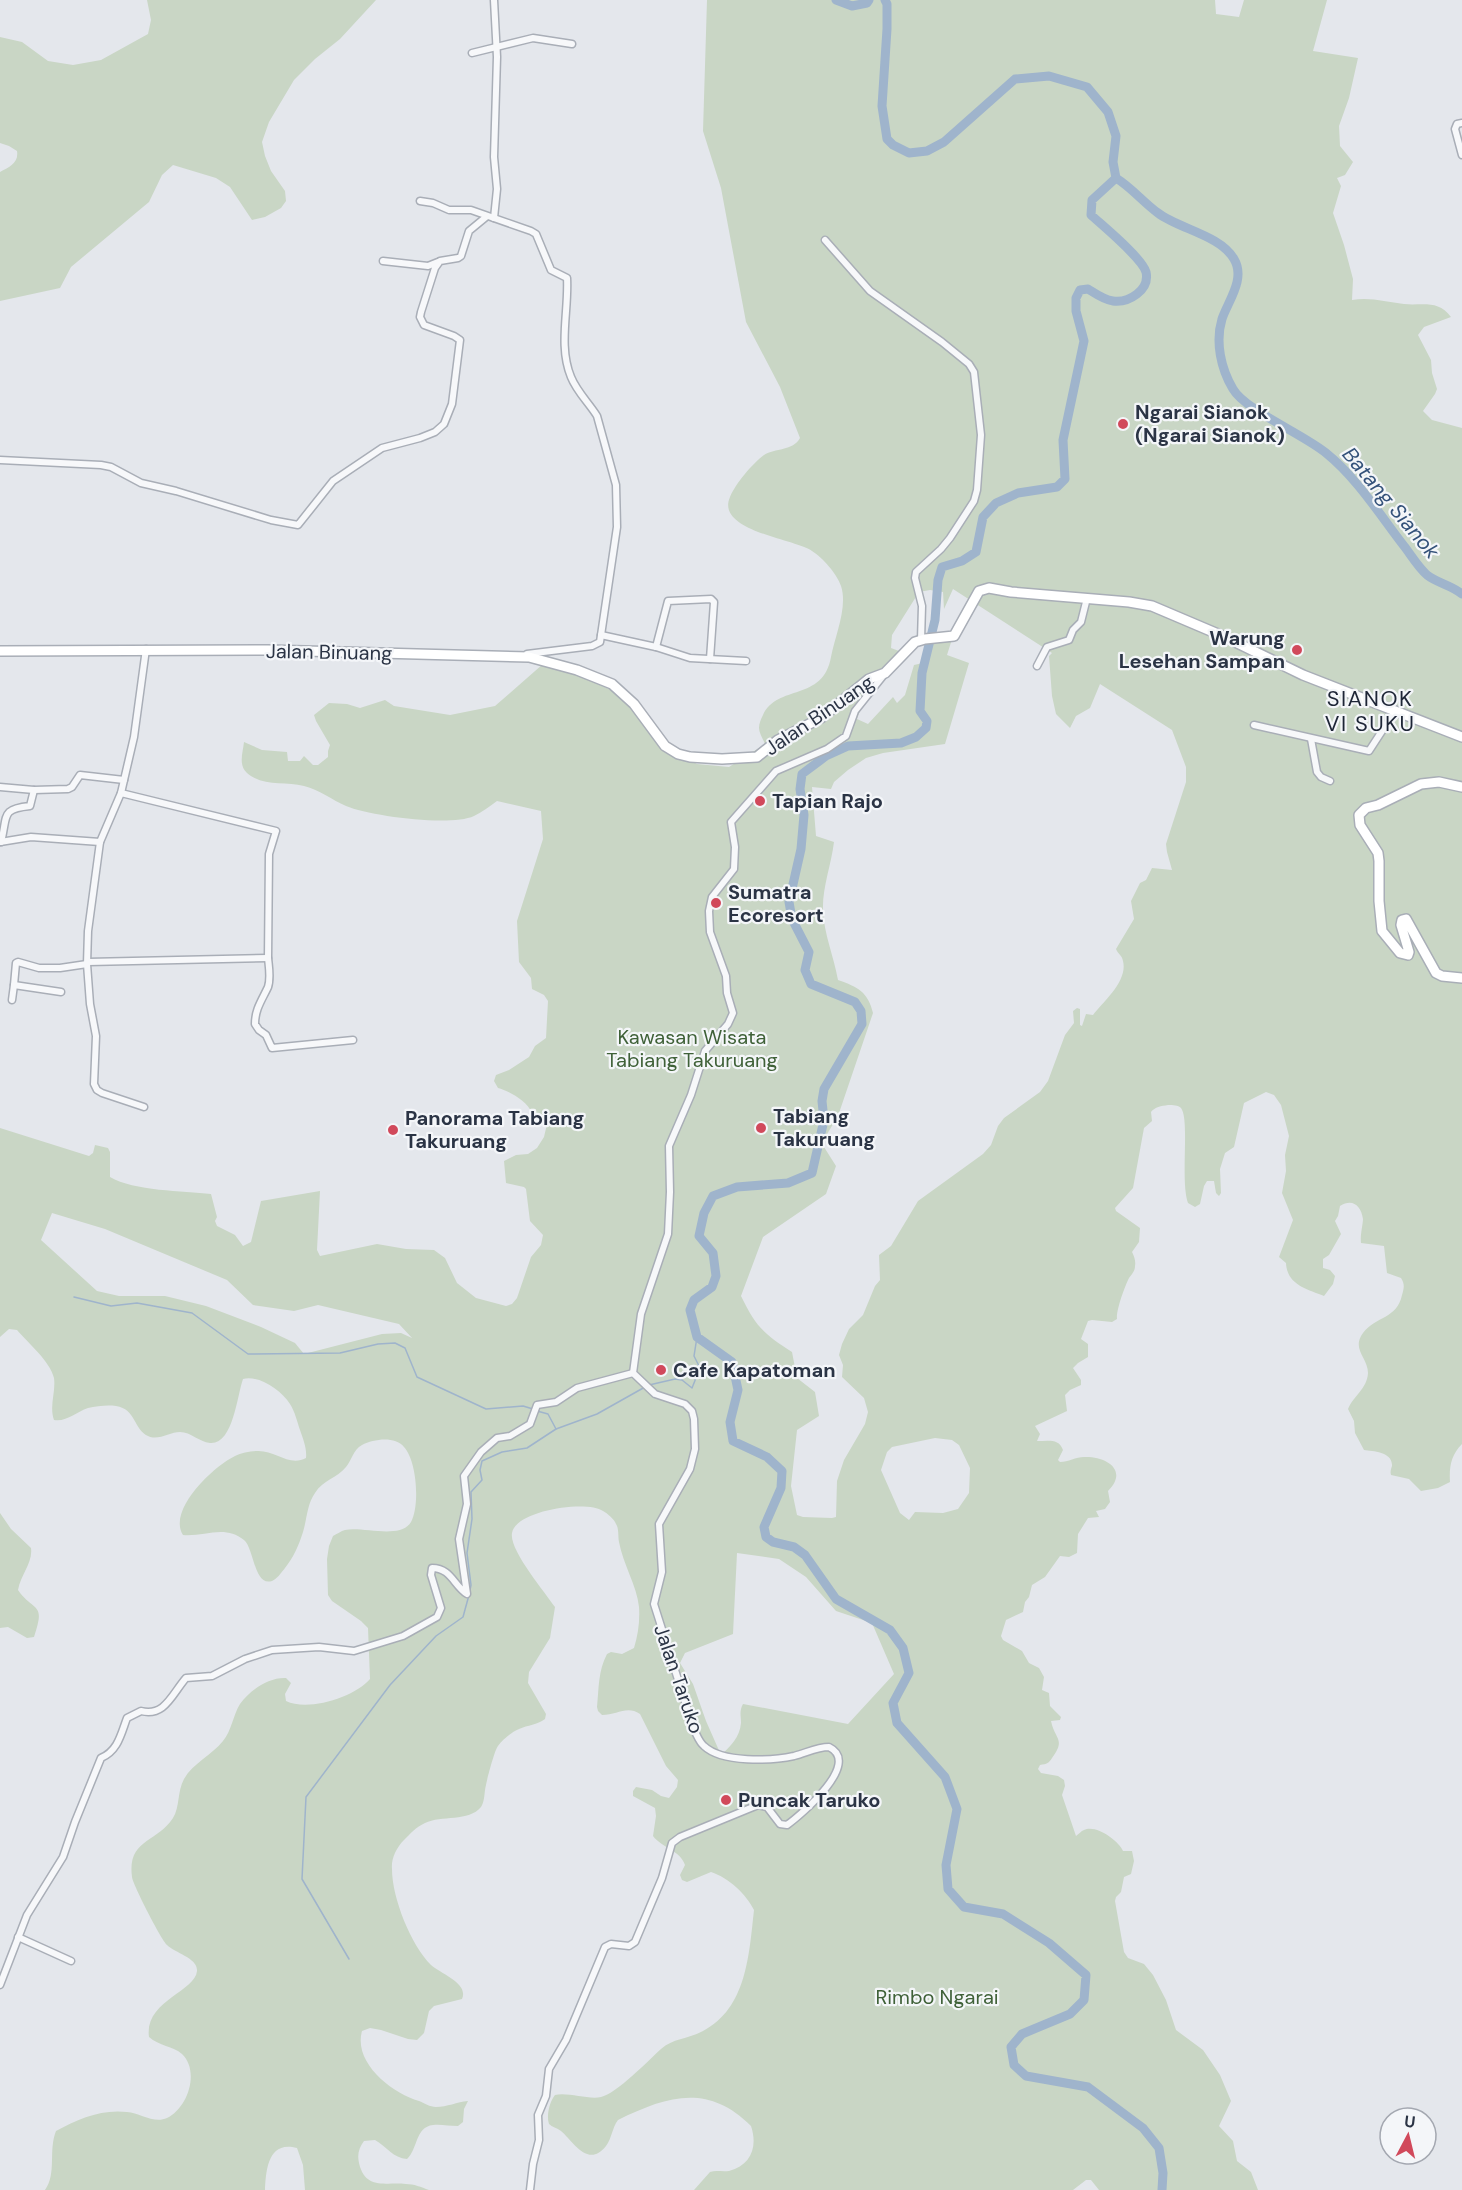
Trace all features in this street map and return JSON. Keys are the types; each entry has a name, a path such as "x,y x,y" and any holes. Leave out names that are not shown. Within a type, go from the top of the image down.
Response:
{"main road":[{"path":"923,639 954,636 973,600 979,591 985,588 1152,606 1225,637 1303,675 1462,736"},
{"name":"Jalan Binuang","path":"0,651 309,650 529,657 578,670 612,684 634,704 665,746 690,758 757,757 778,740 821,718 869,679 885,673 908,648 923,639"},
{"path":"1462,788 1439,782 1420,784 1378,805 1366,808 1361,811 1358,819 1359,825 1378,853 1380,861 1379,901 1382,931 1400,953 1408,955 1401,925 1402,920 1406,919 1436,973 1442,976 1462,978"}],"street":[{"path":"494,0 496,47 494,157 497,189 494,218"},
{"path":"472,53 533,38 573,44"},
{"path":"1462,123 1457,124 1455,129 1462,155"},
{"path":"420,201 433,203 449,210 471,210 531,231 536,234 551,270 567,278 566,361 571,377 597,416 616,486 617,527 600,642 592,646 515,656"},
{"path":"383,261 428,266 458,258 470,231 486,217"},
{"path":"825,240 870,291 942,342 969,364 974,372 981,435 977,490 974,501 950,538 916,572 915,578 922,606 923,639"},
{"path":"0,460 111,467 141,483 176,491 271,520 298,525 333,481 382,448 420,438 435,432 444,424 452,404 460,340 429,327 422,322 420,317 435,268 440,261"},
{"path":"1037,666 1047,647 1069,640 1073,630 1080,624 1087,598"},
{"path":"656,647 668,601 711,599 714,602 714,611 710,659"},
{"path":"601,635 656,647 690,658 746,661"},
{"path":"144,1107 102,1093 94,1084 95,1027 90,1004 88,931 100,842 122,794 134,737 146,649"},
{"path":"0,1985 32,1905 63,1857 101,1758 110,1753 120,1739 127,1718 141,1711 148,1713 163,1709 186,1678 212,1676 259,1654 281,1649 319,1647 354,1651 403,1636 437,1617 441,1608 431,1575 432,1568 438,1568 453,1577 462,1592 467,1594 459,1539 467,1504 464,1476 481,1452 497,1438 510,1436 530,1424 537,1406 556,1402 577,1388 633,1373 641,1314 668,1234 669,1146 691,1095 705,1051 728,1024 733,1013 727,993 726,976 710,932 709,911 712,897 735,869 735,847 731,822 776,771 827,748 846,736 855,711 885,673"},
{"path":"1254,725 1369,751 1395,711"},
{"path":"1311,739 1317,772 1321,777 1330,781"},
{"path":"0,788 68,789 72,788 80,775 124,780"},
{"path":"34,790 30,806 10,809 6,816 1,842 31,837 100,842"},
{"path":"122,794 276,831 269,854 268,958 270,973 255,1024 266,1035 272,1048 353,1040"},
{"path":"12,1000 16,963 18,962 39,968 60,968 88,963 268,958"},
{"path":"14,985 61,992"},
{"name":"Jalan Taruko","path":"530,2190 540,2136 538,2115 546,2096 551,2064 566,2040 605,1947 611,1944 629,1946 635,1942 662,1878 672,1843 680,1837 758,1805 767,1807 780,1824 788,1826 821,1796 839,1764 838,1755 829,1747 781,1758 748,1759 717,1754 700,1741 687,1708 654,1604 662,1572 659,1524 690,1469 694,1449 694,1419 692,1411 685,1404 659,1397 633,1373"},
{"path":"18,1937 71,1961"}],"green space":[{"path":"147,0 376,0 340,39 294,80 269,122 262,142 271,171 285,191 286,201 281,208 265,217 252,220 230,187 216,178 173,165 162,175 149,202 71,267 60,288 0,301 0,172 13,164 17,151 0,143 0,37 22,42 48,61 73,65 101,60 148,34 151,20"},
{"name":"Rimbo Ngarai","path":"707,0 1215,0 1216,14 1239,17 1244,0 1327,0 1313,51 1358,58 1349,98 1339,126 1340,146 1353,162 1345,175 1337,178 1341,186 1333,213 1353,279 1352,300 1372,299 1404,304 1429,304 1441,308 1451,317 1424,327 1418,335 1431,360 1437,389 1423,411 1432,420 1462,428 1462,1444 1455,1452 1450,1471 1450,1482 1438,1488 1421,1491 1409,1479 1391,1475 1392,1466 1389,1458 1382,1453 1364,1450 1355,1433 1354,1421 1348,1409 1363,1388 1368,1373 1359,1349 1360,1339 1368,1327 1396,1309 1404,1284 1401,1278 1387,1273 1384,1246 1361,1243 1362,1214 1352,1203 1340,1206 1335,1221 1341,1234 1329,1255 1323,1259 1323,1268 1330,1270 1335,1276 1333,1284 1324,1296 1299,1285 1290,1276 1286,1263 1279,1257 1293,1220 1282,1193 1289,1136 1281,1105 1274,1095 1266,1092 1244,1103 1234,1147 1225,1153 1220,1169 1221,1193 1219,1196 1216,1193 1214,1181 1207,1181 1200,1204 1195,1207 1188,1203 1186,1193 1184,1115 1181,1108 1177,1106 1158,1107 1151,1112 1152,1121 1144,1128 1133,1188 1115,1208 1140,1228 1139,1242 1132,1252 1135,1260 1134,1269 1123,1292 1117,1319 1112,1322 1088,1321 1081,1339 1088,1344 1088,1357 1073,1368 1081,1380 1081,1385 1065,1395 1067,1411 1035,1426 1040,1434 1037,1441 1053,1441 1061,1446 1063,1450 1058,1460 1060,1462 1092,1457 1112,1466 1116,1477 1108,1491 1110,1502 1105,1509 1096,1511 1099,1517 1088,1518 1078,1534 1077,1553 1069,1557 1060,1556 1045,1577 1032,1585 1023,1612 1006,1620 1001,1636 1003,1640 1022,1651 1029,1663 1039,1668 1044,1677 1042,1690 1049,1693 1050,1706 1061,1717 1060,1720 1051,1721 1059,1743 1056,1752 1050,1761 1040,1765 1038,1769 1041,1773 1058,1776 1064,1780 1062,1795 1076,1836 1084,1830 1095,1829 1112,1838 1123,1851 1132,1851 1134,1861 1131,1874 1124,1877 1121,1892 1115,1901 1124,1952 1128,1958 1144,1964 1153,1975 1166,2000 1176,2030 1203,2050 1220,2075 1231,2101 1219,2126 1233,2141 1237,2161 1251,2172 1258,2190 1099,2190 1091,2180 1086,2180 1073,2190 694,2190 710,2172 729,2171 743,2164 753,2148 751,2126 735,2112 719,2104 703,2099 687,2098 653,2105 618,2120 606,2146 593,2155 581,2151 561,2131 549,2124 549,2108 555,2095 566,2094 596,2098 607,2095 666,2045 698,2034 718,2021 729,2009 743,1978 754,1910 736,1887 711,1872 687,1882 682,1880 680,1875 685,1865 683,1860 653,1836 655,1808 633,1796 636,1787 652,1790 669,1798 677,1787 678,1780 666,1766 640,1714 626,1710 602,1715 597,1707 599,1680 607,1654 611,1652 622,1654 634,1648 639,1617 636,1591 621,1550 618,1528 611,1517 595,1508 568,1507 553,1509 526,1518 516,1525 512,1533 516,1550 555,1607 550,1638 529,1672 528,1683 546,1714 545,1719 516,1730 498,1746 489,1771 483,1802 476,1812 422,1825 401,1843 392,1861 395,1893 416,1946 431,1965 453,1979 462,1988 463,1993 462,1999 434,2006 429,2011 424,2033 417,2040 370,2028 362,2031 363,2054 377,2075 408,2097 436,2107 468,2101 464,2109 463,2122 458,2126 427,2127 420,2134 407,2159 394,2154 375,2140 364,2141 358,2160 362,2172 371,2181 383,2184 412,2185 429,2190 305,2190 303,2165 297,2148 287,2147 280,2148 270,2158 265,2190 45,2190 51,2176 56,2131 81,2119 117,2111 162,2120 174,2113 186,2098 191,2079 187,2061 178,2051 149,2037 154,2014 188,1985 197,1971 196,1966 190,1959 167,1945 159,1933 132,1877 134,1855 173,1818 184,1779 192,1768 223,1741 240,1704 254,1689 267,1682 286,1678 291,1683 285,1694 286,1701 295,1704 318,1704 354,1692 370,1679 368,1628 332,1601 328,1595 329,1546 333,1536 345,1530 390,1531 406,1527 414,1515 416,1484 412,1462 400,1444 384,1440 362,1445 342,1471 315,1493 310,1502 296,1551 282,1572 272,1581 261,1578 247,1544 237,1535 214,1532 183,1535 180,1525 181,1514 187,1502 205,1479 226,1461 240,1454 254,1451 264,1451 294,1461 306,1458 306,1451 293,1410 286,1399 275,1389 263,1381 249,1378 243,1379 233,1418 224,1436 218,1442 206,1442 180,1432 160,1437 148,1436 143,1433 127,1411 116,1406 88,1408 67,1418 54,1420 52,1410 54,1378 48,1365 17,1330 9,1329 0,1337 0,1128 89,1156 93,1153 95,1145 108,1148 110,1177 120,1182 145,1188 211,1194 217,1226 235,1235 243,1246 251,1242 261,1201 320,1191 317,1250 320,1256 377,1244 406,1249 434,1250 445,1258 457,1283 476,1298 506,1306 512,1304 517,1298 531,1257 541,1245 543,1235 530,1221 526,1189 506,1183 504,1161 516,1155 528,1154 537,1148 544,1137 547,1124 543,1118 532,1113 517,1097 498,1088 494,1081 496,1075 509,1070 529,1057 535,1046 546,1038 548,1001 544,995 532,989 531,978 519,962 517,921 543,839 541,811 497,801 474,816 463,819 410,819 357,810 304,786 267,782 253,777 244,770 242,758 244,742 262,750 287,752 288,761 300,761 304,756 313,765 318,765 328,757 330,745 314,715 329,703 347,704 360,708 385,700 394,706 450,715 495,706 543,664 573,673 611,690 629,705 668,747 697,764 729,767 765,744 759,726 770,705 778,699 810,687 819,681 831,657 840,622 843,594 836,576 812,551 745,526 734,518 729,509 730,497 754,463 768,453 793,445 800,438 780,387 746,322 721,188 703,131","holes":["953,589 1052,653 1049,656 1052,696 1056,714 1070,728 1076,716 1090,708 1100,684 1172,730 1186,767 1186,782 1166,844 1172,870 1152,868 1146,880 1140,883 1131,901 1134,919 1116,949 1124,968 1119,983 1093,1015 1086,1014 1082,1026 1080,1025 1080,1009 1073,1011 1074,1023 1065,1035 1048,1081 1040,1092 1004,1118 998,1126 991,1145 983,1154 918,1201 891,1246 879,1255 880,1280 875,1286 863,1315 849,1329 839,1355 843,1365 842,1377 864,1398 868,1412 865,1424 844,1460 837,1481 836,1517 803,1517 797,1515 791,1486 797,1430 819,1416 815,1392 797,1378 792,1352 762,1329 741,1296 763,1237 826,1194 836,1166 824,1147 824,1139 838,1116 873,1013 868,1000 861,991 838,980 823,911 834,842 816,836 812,787 831,789 834,782 866,758 883,753 945,744 969,663 947,655 953,636 932,638 923,663 914,665 905,695 897,703 893,697 868,724 857,719 862,705 907,654 891,648 892,635 919,592 930,590 943,592 944,609","52,1213 105,1229 227,1280 253,1305 294,1311 318,1305 399,1324 412,1338 401,1333 382,1334 304,1354 295,1343 206,1306 165,1296 119,1296 97,1291 41,1240","935,1438 952,1440 959,1445 970,1468 969,1493 958,1509 943,1513 915,1512 909,1520 900,1513 881,1470 887,1452 892,1447","737,1553 779,1559 806,1577 836,1611 872,1623 894,1674 848,1724 743,1704 739,1733 721,1755 693,1684 680,1663 685,1653 733,1634"]},
{"path":"0,1513 11,1529 31,1548 30,1559 18,1590 38,1612 39,1618 34,1637 27,1638 8,1627 0,1628"}],"waterway":[{"name":"Batang Sianok","path":"836,0 852,6 867,3 869,0"},
{"name":"Batang Sianok","path":"885,0 887,29 882,106 887,139 893,145 909,153 927,151 944,142 1015,79 1049,76 1087,87 1108,112 1116,136 1113,162 1116,178 1158,213 1219,244 1234,259 1238,274 1237,282 1222,319 1219,337 1222,364 1233,389 1249,405 1326,453 1368,497 1424,572 1462,594"},
{"path":"1116,178 1092,200 1091,215 1122,242 1143,266 1146,272 1145,284 1142,290 1125,300 1110,300 1088,289 1080,290 1076,298 1076,311 1084,341 1063,440 1065,479 1057,487 1018,493 996,503 983,517 976,552 962,561 942,567 938,580 935,620 922,673 920,711 927,721 926,728 916,737 901,743 848,746 826,756 802,774 800,789 804,815 801,849 789,902 792,919 809,952 805,970 811,984 855,1002 861,1011 862,1024 824,1089 822,1101 824,1120 812,1173 788,1183 737,1187 713,1196 704,1213 699,1236 713,1253 716,1276 712,1287 694,1300 690,1310 697,1337 732,1362 738,1390 730,1422 733,1441 767,1457 782,1471 781,1488 764,1527 766,1537 773,1542 794,1547 805,1555 836,1599 890,1630 903,1648 909,1673 893,1703 897,1723 945,1777 957,1809 946,1865 948,1889 964,1907 1003,1914 1049,1943 1086,1975 1084,2000 1070,2014 1022,2034 1011,2047 1014,2065 1026,2076 1088,2087 1143,2128 1159,2148 1163,2173 1162,2190"},
{"path":"74,1297 111,1306 137,1303 192,1313 248,1354 340,1353 378,1344 395,1343 405,1348 417,1377 486,1409 523,1406 533,1409"},
{"path":"649,1385 675,1379 682,1380 692,1388 700,1368 694,1356 697,1337"},
{"path":"537,1411 548,1414 556,1429 597,1414 645,1387"},
{"path":"470,1590 467,1553 472,1519 471,1492 482,1480 480,1470 482,1461 502,1452 527,1448 556,1429"},
{"path":"349,1959 302,1879 306,1797 390,1685 436,1636 463,1617 469,1595"}],"place":[{"name":"Ngarai Sianok (Ngarai Sianok)","path":"1123,424"},
{"name":"Warung Lesehan Sampan","path":"1297,650"},
{"name":"Tapian Rajo","path":"760,801"},
{"name":"Sumatra Ecoresort","path":"716,903"},
{"name":"Tabiang Takuruang","path":"761,1128"},
{"name":"Panorama Tabiang Takuruang","path":"393,1130"},
{"name":"Cafe Kapatoman","path":"661,1370"},
{"name":"Puncak Taruko","path":"726,1800"}],"district":[{"name":"SIANOK VI SUKU","path":"1370,710"}],"park label":[{"name":"Kawasan Wisata Tabiang Takuruang","path":"692,1048"}]}
